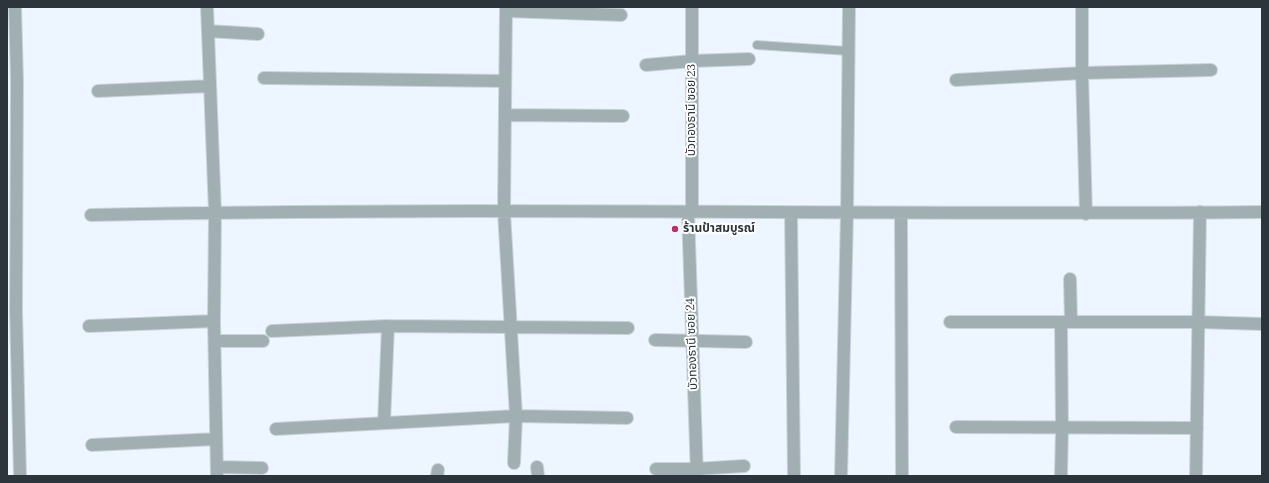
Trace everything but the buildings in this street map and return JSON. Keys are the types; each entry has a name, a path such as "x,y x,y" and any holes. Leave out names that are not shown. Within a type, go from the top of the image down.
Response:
{"street":[{"path":"15,7 16,310 20,476"},
{"path":"207,7 216,212 214,321 217,472 262,468"},
{"name":"บัวทองธานี ซอย 23","path":"690,212 692,7"},
{"path":"841,476 847,213 848,7"},
{"path":"1082,7 1082,74 1086,214"},
{"path":"514,463 516,416 504,212 506,9 621,15"},
{"path":"208,31 258,34"},
{"path":"646,65 692,60 749,59"},
{"path":"956,80 1211,70"},
{"path":"264,78 505,81"},
{"path":"98,91 210,86"},
{"path":"505,115 623,116"},
{"path":"91,215 216,212 1086,214 1262,212"},
{"name":"บัวทองธานี ซอย 24","path":"690,212 692,341 697,472"},
{"path":"1196,476 1200,212"},
{"path":"791,213 794,476"},
{"path":"901,213 902,476"},
{"path":"1061,476 1066,322 1070,279"},
{"path":"89,326 214,321"},
{"path":"950,322 1198,322 1262,324"},
{"path":"384,423 388,326"},
{"path":"272,331 388,326 628,328"},
{"path":"655,340 746,342"},
{"path":"215,341 263,341"},
{"path":"276,429 516,416 627,418"},
{"path":"956,428 1197,428"},
{"path":"92,445 216,439"},
{"path":"656,469 697,472 744,466"}],"lane":[{"path":"757,45 848,51"}],"place":[{"name":"ร้านป้าสมบูรณ์","path":"675,229"}]}
